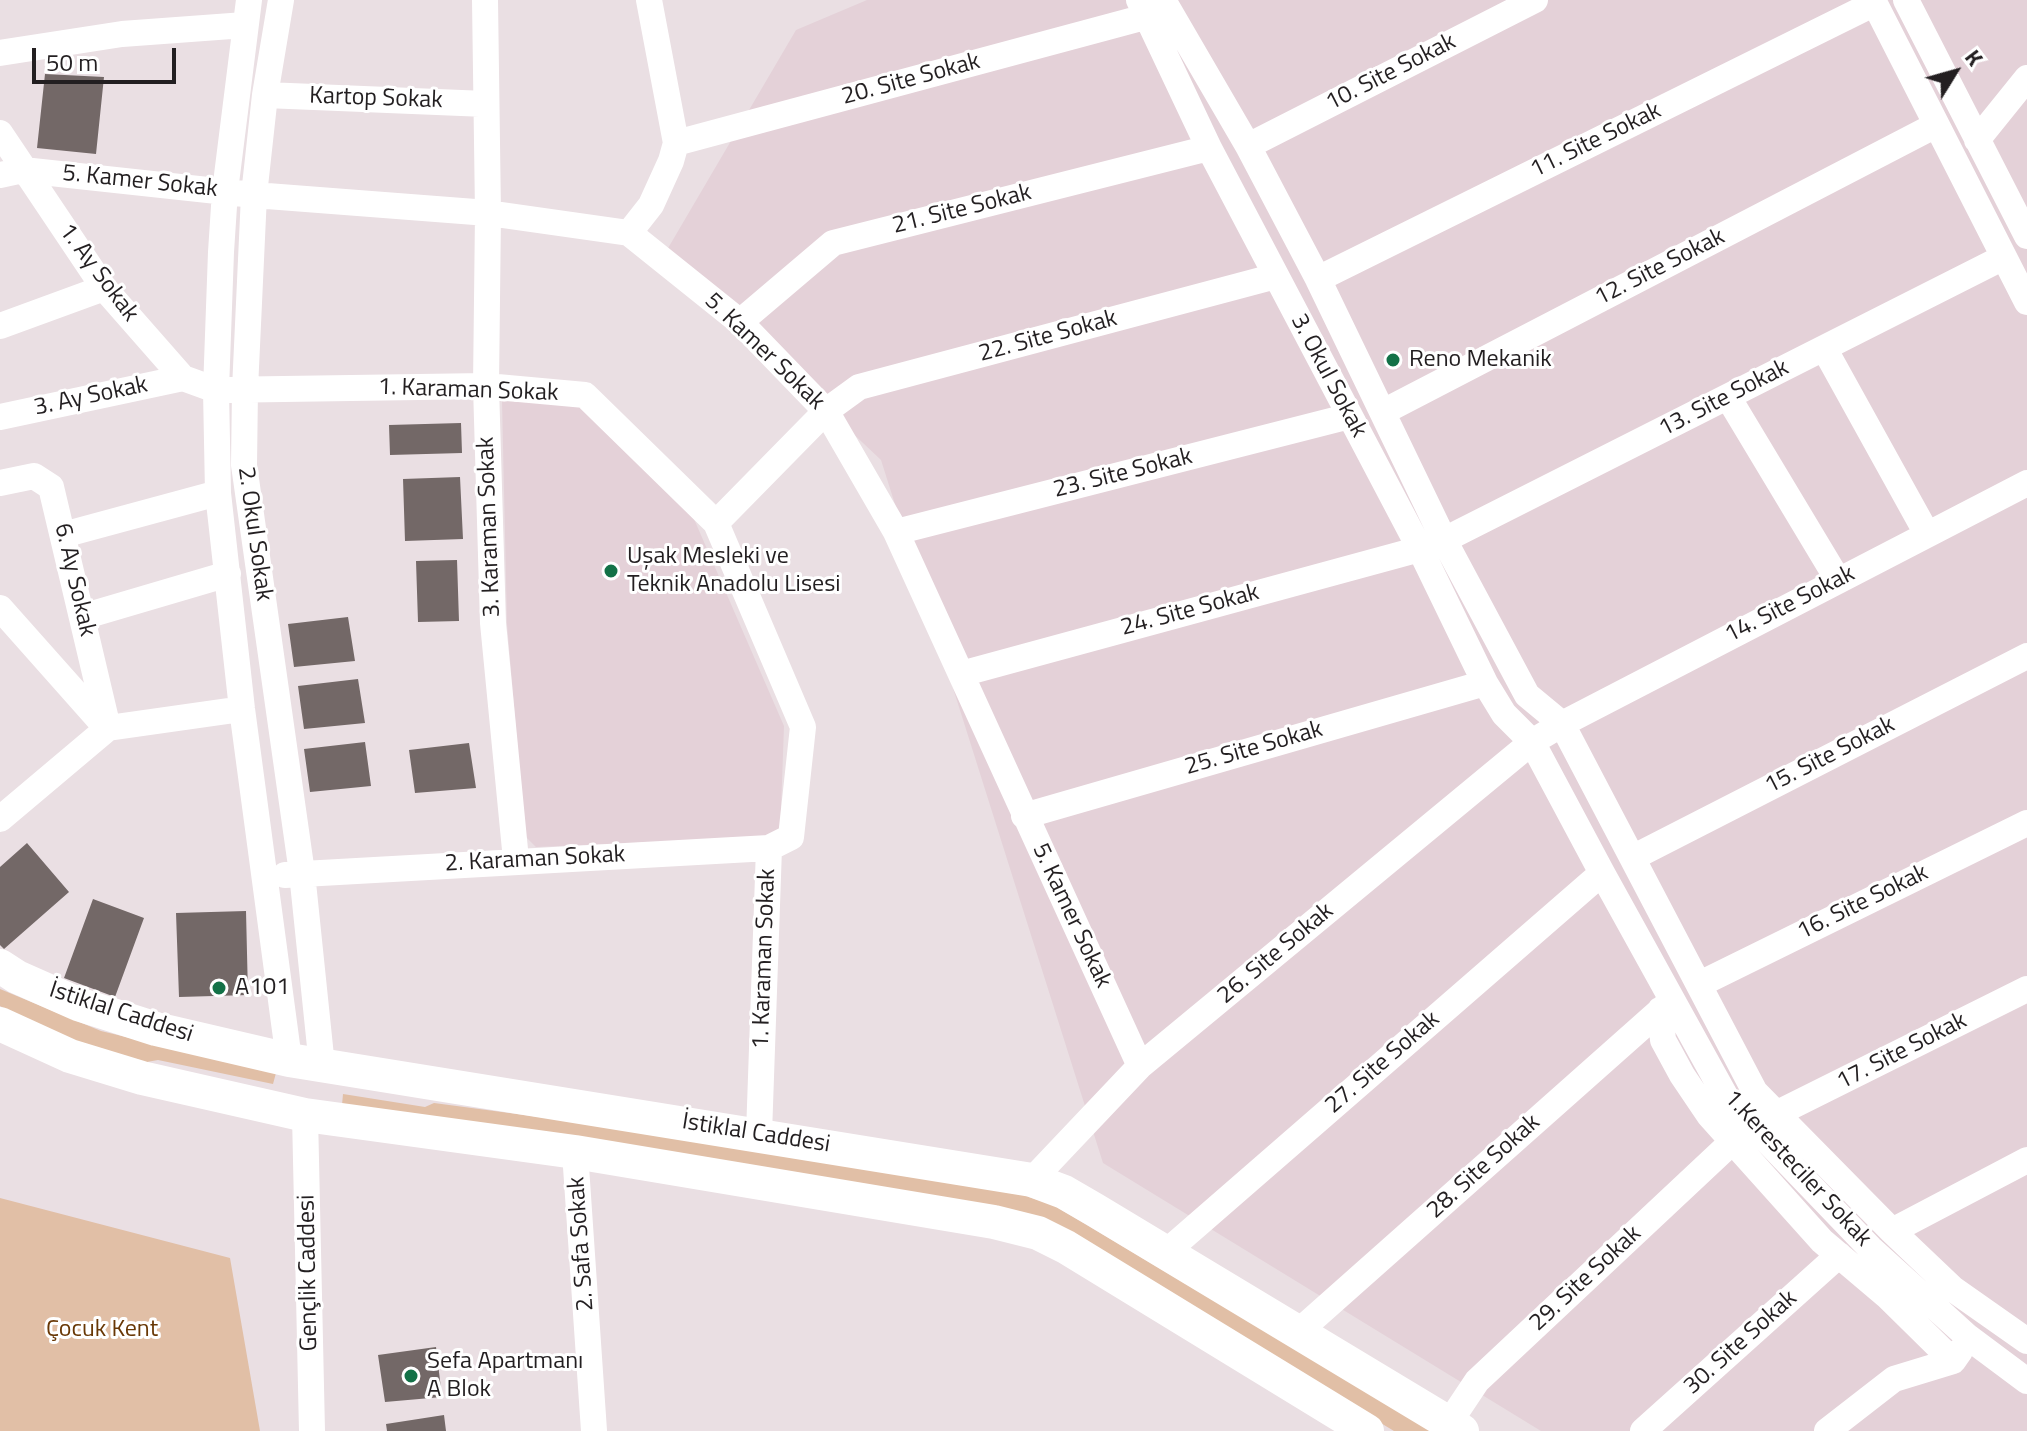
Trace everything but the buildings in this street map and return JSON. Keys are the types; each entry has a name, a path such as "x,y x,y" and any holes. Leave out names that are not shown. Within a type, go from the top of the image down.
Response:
{"main road":[{"name":"İstiklal Caddesi","path":"0,966 17,977 78,1004 156,1029 289,1060 1032,1180 1064,1192 1456,1427"},
{"name":"İstiklal Caddesi","path":"0,1024 70,1056 142,1078 305,1115 575,1152 994,1222 1038,1233 1066,1247 1367,1431"},
{"path":"289,1060 305,1115"},
{"path":"305,1115 322,1066"}],"street":[{"name":"2. Okul Sokak","path":"281,0 265,95 254,195 244,465 302,873 322,1066"},
{"name":"3. Karaman Sokak","path":"485,0 488,213 486,386 493,623 516,860"},
{"path":"629,233 651,205 676,143 649,0"},
{"name":"10. Site Sokak","path":"1248,146 1535,0"},
{"path":"1906,0 2027,236"},
{"path":"1874,1 2027,302"},
{"name":"11. Site Sokak","path":"1318,279 1874,1"},
{"name":"20. Site Sokak","path":"676,143 1161,5"},
{"name":"3. Okul Sokak","path":"1161,5 1248,146 1318,279 1383,412 1485,683 1504,714 1532,742"},
{"name":"3. Okul Sokak","path":"1161,5 1209,148 1350,416 1527,695 1562,724"},
{"name":"2. Okul Sokak","path":"247,13 225,191 216,390 218,493 242,709 289,1060"},
{"path":"0,53 247,13"},
{"path":"1977,140 2027,78"},
{"name":"Kartop Sokak","path":"265,95 486,104"},
{"name":"12. Site Sokak","path":"1383,412 1936,125"},
{"name":"1. Ay Sokak","path":"0,133 12,172 104,288 183,378 216,390"},
{"name":"21. Site Sokak","path":"740,322 833,243 1209,148"},
{"name":"5. Kamer Sokak","path":"12,172 488,213 629,233 740,322 826,411 896,532 1140,1066"},
{"name":"13. Site Sokak","path":"1432,544 2004,257"},
{"name":"22. Site Sokak","path":"716,523 826,411 859,387 1276,276"},
{"path":"0,326 104,288"},
{"path":"1824,348 1927,534"},
{"name":"3. Ay Sokak","path":"0,417 183,378"},
{"name":"1. Karaman Sokak","path":"216,390 486,386 585,395 716,523 803,727 791,837 769,848 759,1134"},
{"path":"1728,397 1838,580"},
{"name":"23. Site Sokak","path":"896,532 1350,416"},
{"name":"6. Ay Sokak","path":"0,483 34,476 51,487 108,728"},
{"name":"14. Site Sokak","path":"1532,742 2024,481"},
{"path":"63,535 218,493"},
{"name":"24. Site Sokak","path":"961,674 1432,544"},
{"path":"82,617 228,574"},
{"path":"0,608 108,728"},
{"name":"15. Site Sokak","path":"1634,857 2027,656"},
{"name":"25. Site Sokak","path":"1024,816 1485,683"},
{"path":"0,819 108,728 242,709"},
{"name":"1.Keresteciler Sokak","path":"1562,724 1755,1092 1953,1289 2027,1341"},
{"name":"1.Keresteciler Sokak","path":"1532,742 1602,873 1666,1005 1727,1099 1870,1248 1968,1337 2027,1381"},
{"name":"26. Site Sokak","path":"1032,1180 1140,1066 1532,742"},
{"name":"16. Site Sokak","path":"1700,984 2027,823"},
{"name":"2. Karaman Sokak","path":"266,877 516,860 769,848"},
{"name":"27. Site Sokak","path":"1165,1253 1602,873"},
{"name":"17. Site Sokak","path":"1776,1114 2027,989"},
{"path":"1666,1005 1663,1040 1709,1115 1822,1241 1887,1296 1953,1361"},
{"name":"28. Site Sokak","path":"1297,1333 1666,1005"},
{"name":"Gençlik Caddesi","path":"305,1115 312,1431"},
{"name":"29. Site Sokak","path":"1456,1427 1477,1381 1732,1142"},
{"name":"2. Safa Sokak","path":"575,1152 594,1431"},
{"path":"1892,1231 2027,1160"},
{"name":"30. Site Sokak","path":"1643,1431 1839,1255"},
{"path":"1827,1431 1894,1379 1953,1361 1968,1337"}],"shaded area":[{"path":"867,0 2027,0 2027,1431 1541,1431 1103,1163 881,460 664,255 796,30"},
{"name":"Uşak Mesleki ve Teknik Anadolu Lisesi","path":"502,401 579,405 694,519 784,726 780,837 536,847 525,836 507,624"}],"green space":[{"path":"0,989 101,1031 276,1073 273,1084 158,1060 141,1063 44,1031 0,1006"},
{"path":"343,1094 425,1107 434,1103 562,1120 1023,1195 1053,1205 1433,1431 1394,1431 1054,1226 342,1105"},
{"name":"Çocuk Kent","path":"0,1198 230,1258 260,1431 0,1431"}],"place":[{"name":"Reno Mekanik","path":"1393,360"},
{"name":"Uşak Mesleki ve Teknik Anadolu Lisesi","path":"611,571"},
{"name":"A101","path":"219,988"},
{"name":"Sefa Apartmanı A Blok","path":"411,1376"}]}
